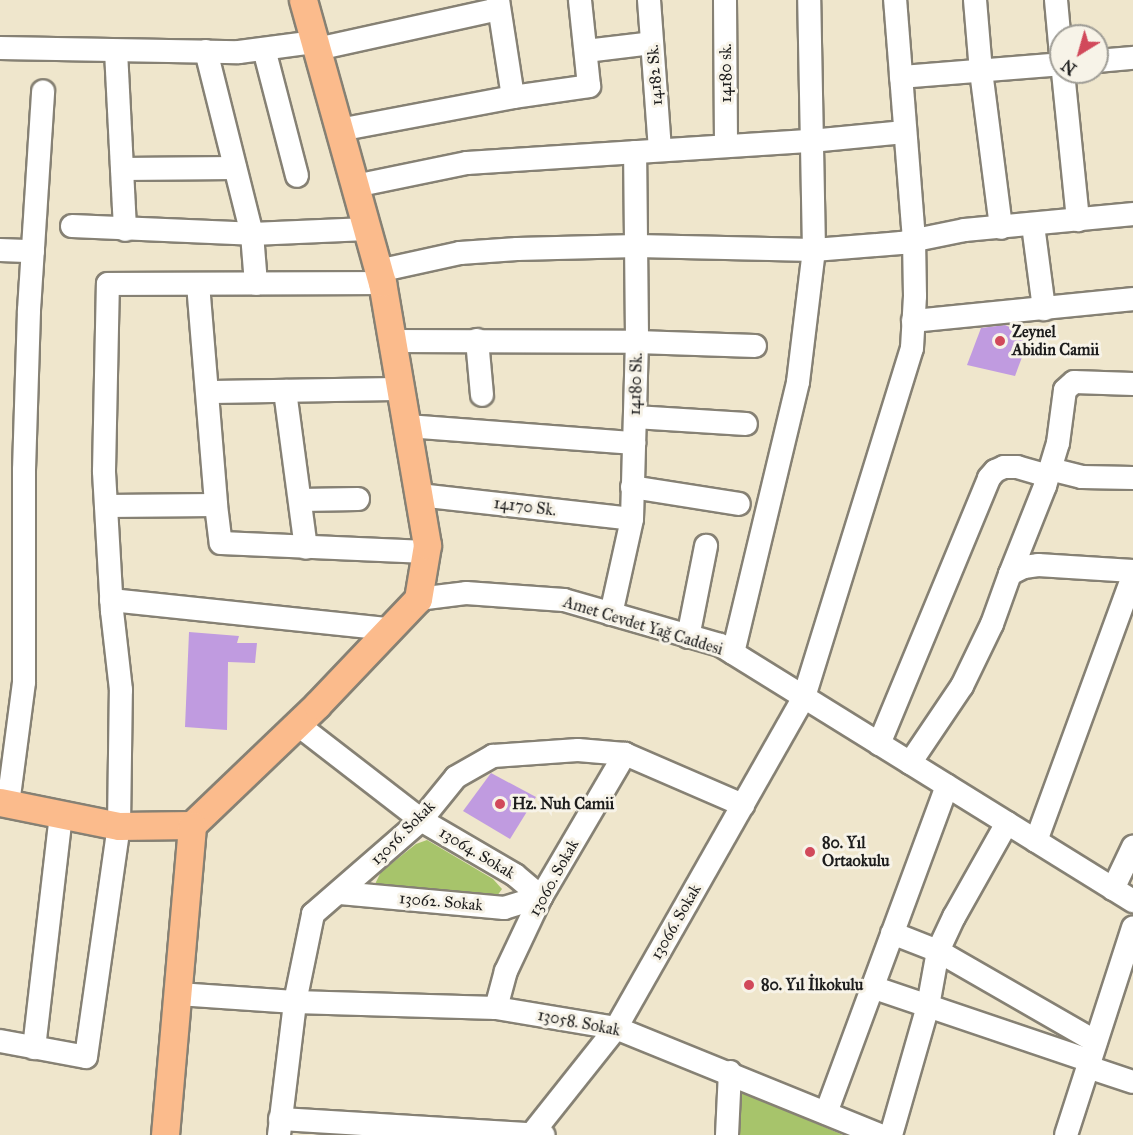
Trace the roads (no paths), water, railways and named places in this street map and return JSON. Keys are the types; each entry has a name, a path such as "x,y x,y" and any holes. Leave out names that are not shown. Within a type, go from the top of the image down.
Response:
{"main road":[{"path":"165,1135 192,825 297,724 418,599 427,552 380,277 303,0"},
{"path":"4,803 119,826 192,825"}],"street":[{"path":"339,130 513,97 589,86 580,0"},
{"name":"14182 Sk.","path":"649,0 660,149"},
{"name":"14180 sk.","path":"725,0 726,146"},
{"path":"733,653 798,382 814,250 809,0"},
{"name":"13066. Sokak","path":"537,1134 616,1028 804,697 912,348 914,240 895,0"},
{"path":"975,0 981,71 1001,228"},
{"path":"1056,0 1058,24"},
{"path":"0,48 206,51 316,46 498,5 513,97"},
{"path":"586,51 652,43"},
{"path":"264,49 297,176"},
{"path":"116,51 125,230"},
{"path":"206,51 252,234 256,284"},
{"path":"1109,60 1133,58"},
{"path":"901,77 1049,65"},
{"path":"1064,84 1078,220"},
{"path":"4,803 24,682 24,470 33,251 43,91"},
{"path":"355,186 467,164 660,149 812,141 905,132"},
{"name":"14180 Sk.","path":"611,614 632,519 637,342 635,152"},
{"path":"122,169 235,168"},
{"path":"0,1041 86,1057 119,826 121,690 111,600 104,471 108,284 256,284 380,277 460,253 637,246 814,250 914,240 965,230 1133,214"},
{"path":"1033,225 1044,309"},
{"path":"72,226 252,234 367,229"},
{"path":"0,250 33,251"},
{"path":"198,284 221,543 427,552"},
{"path":"914,321 1133,299"},
{"path":"477,340 482,395"},
{"path":"392,341 637,342 755,346"},
{"path":"910,763 962,686 992,624 1059,442 1065,390 1074,382 1133,384"},
{"path":"208,392 400,389"},
{"path":"285,391 306,548"},
{"path":"635,417 746,424"},
{"path":"407,426 634,443"},
{"path":"879,744 989,478 995,471 1004,466 1082,477 1133,478"},
{"path":"632,487 739,504"},
{"name":"14170 Sk.","path":"418,495 632,519"},
{"path":"301,500 358,499"},
{"path":"106,506 216,505"},
{"path":"688,636 706,546"},
{"path":"1010,574 1024,567 1038,565 1133,571"},
{"path":"1036,841 1133,576"},
{"name":"Amet Cevdet Yağ Caddesi","path":"418,599 466,593 564,600 720,645 1133,901"},
{"path":"111,600 388,629"},
{"name":"13064. Sokak","path":"297,724 421,820 515,874 541,897"},
{"name":"13056. Sokak","path":"280,1127 295,1002 314,914 421,820 456,777 493,756 578,750 625,754 743,805"},
{"name":"13060. Sokak","path":"496,1008 506,971 541,897 625,754"},
{"path":"826,1113 947,786"},
{"path":"34,1048 61,814"},
{"path":"891,1135 928,1006 938,951 954,917 1007,823"},
{"path":"1113,889 1133,847"},
{"name":"13062. Sokak","path":"340,893 504,908 541,897"},
{"path":"1066,1135 1133,928"},
{"path":"892,933 938,951 1133,1082"},
{"path":"872,987 1092,1056"},
{"name":"13058. Sokak","path":"178,994 295,1002 496,1008 616,1028 730,1072 880,1135"},
{"path":"727,1135 730,1072"},
{"path":"280,1127 537,1134"}],"place":[{"name":"Zeynel Abidin Camii","path":"1000,341"},
{"name":"Hz. Nuh Camii","path":"500,804"},
{"name":"80. Yıl Ortaokulu","path":"810,852"},
{"name":"80. Yıl İlkokulu","path":"749,985"}]}
